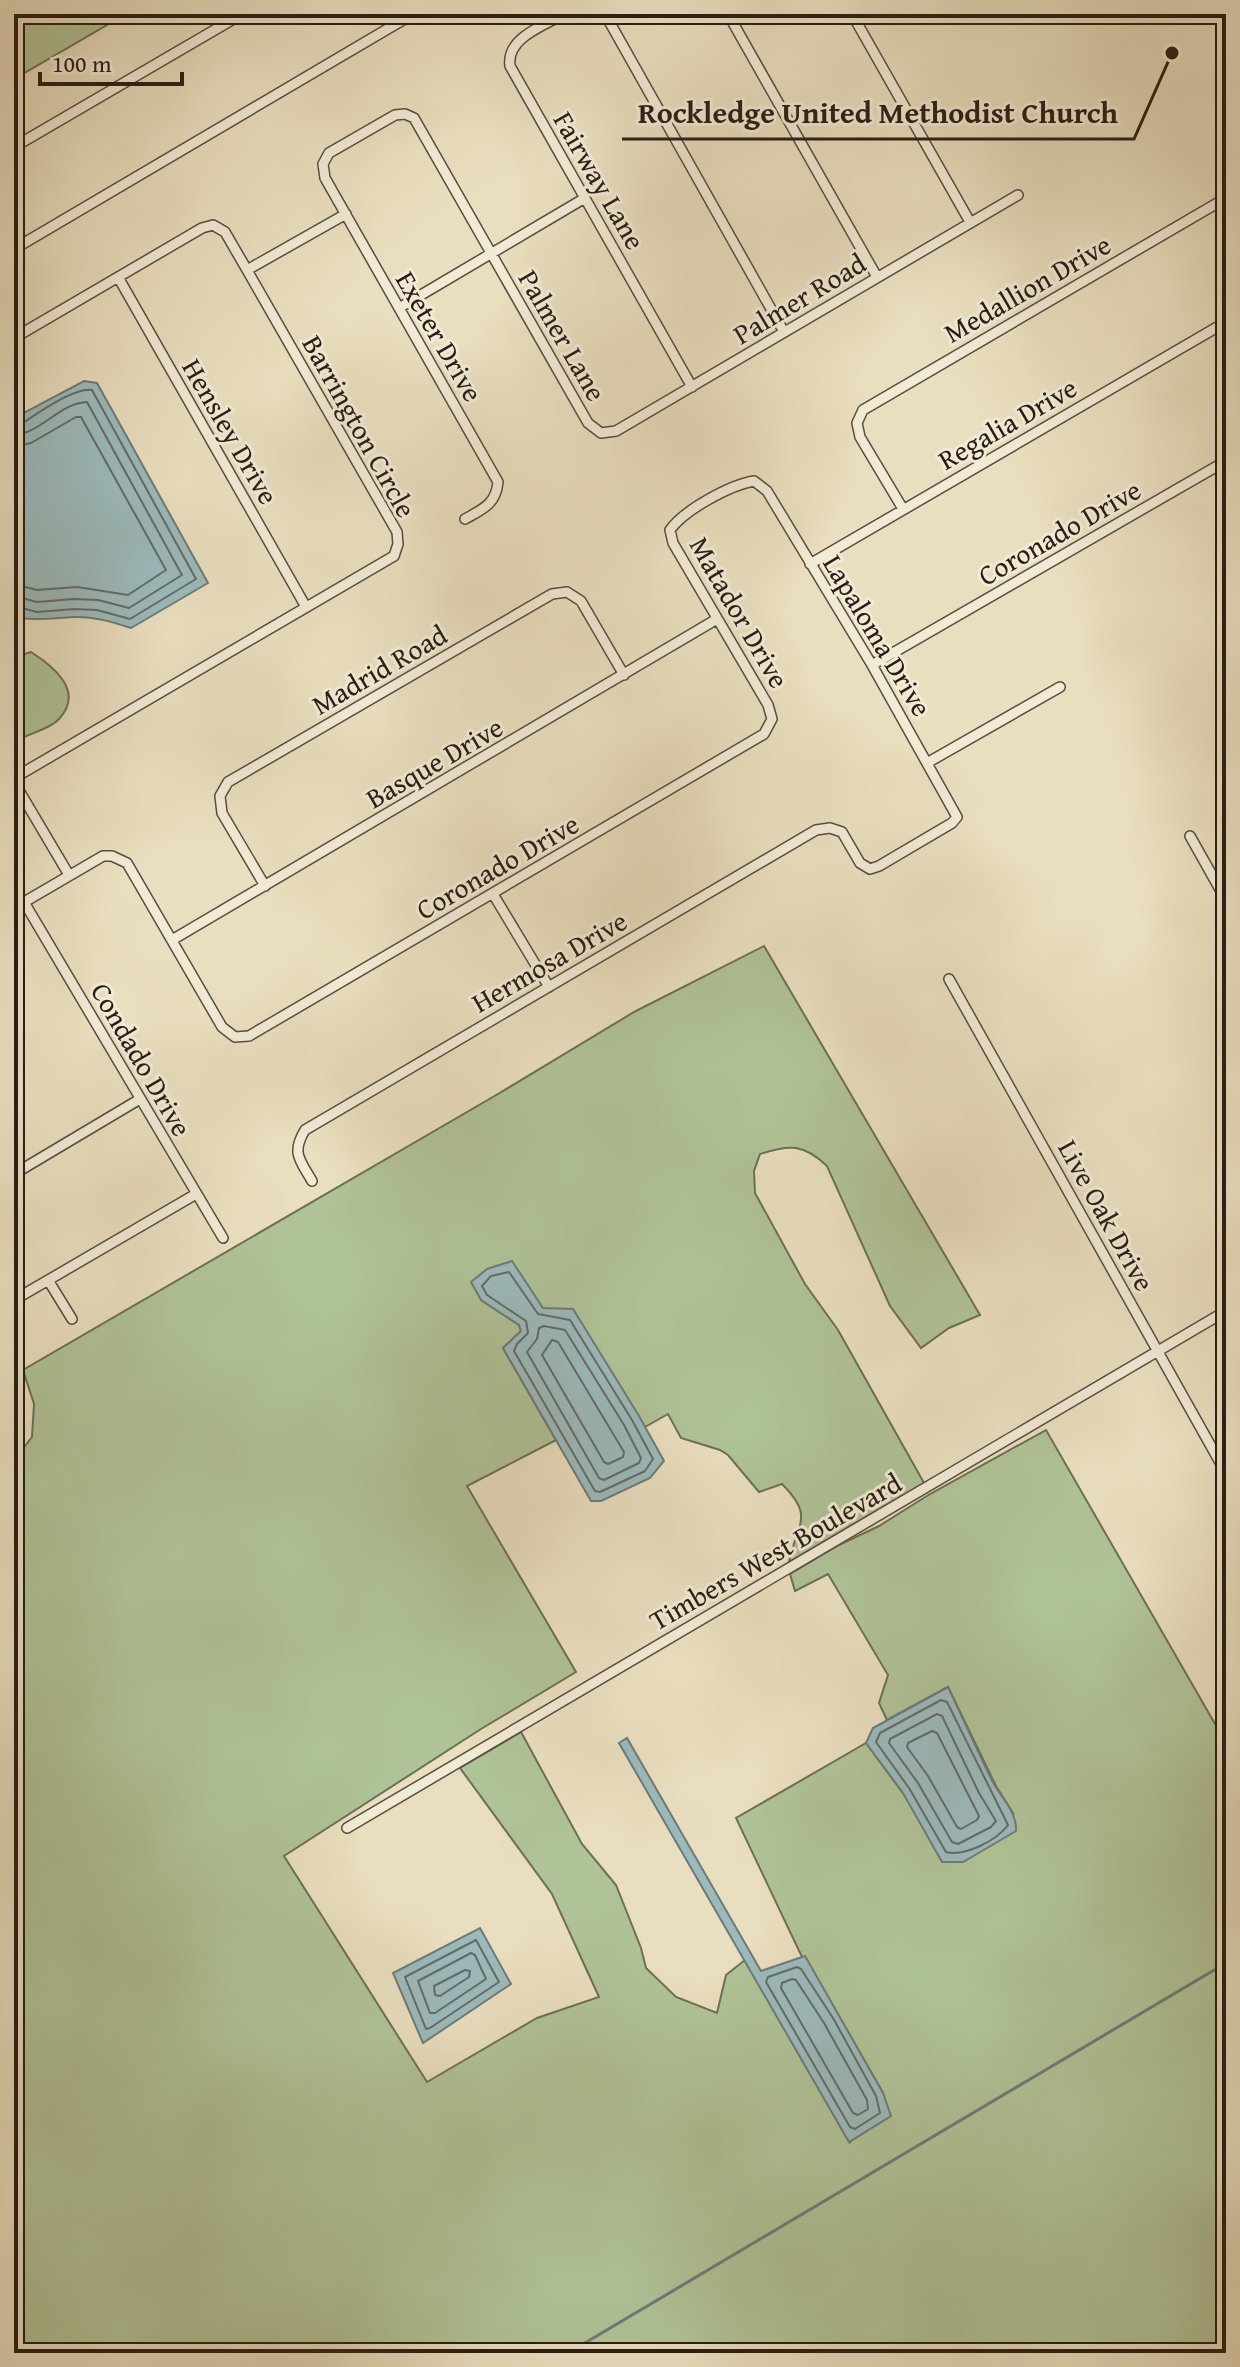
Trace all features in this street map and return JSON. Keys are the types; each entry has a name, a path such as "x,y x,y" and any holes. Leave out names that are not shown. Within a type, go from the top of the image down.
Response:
{"street":[{"path":"14,147 242,14"},
{"path":"14,249 413,14"},
{"name":"Fairway Lane","path":"564,14 514,43 508,56 510,66 692,387"},
{"path":"605,14 784,332"},
{"path":"728,14 877,277"},
{"path":"852,14 970,222"},
{"name":"Palmer Lane","path":"323,164 329,153 395,115 405,114 414,118 588,423 601,433"},
{"name":"Exeter Drive","path":"323,164 325,178 498,482 492,503 465,519"},
{"name":"Palmer Road","path":"601,433 616,431 1018,195"},
{"path":"399,308 585,198"},
{"name":"Medallion Drive","path":"903,509 860,437 857,423 863,410 1226,198"},
{"path":"247,270 346,214"},
{"name":"Barrington Circle","path":"14,338 202,228 213,225 225,232 397,532 398,544 394,556 14,780"},
{"name":"Hensley Drive","path":"118,277 306,607"},
{"name":"Regalia Drive","path":"810,564 1226,322"},
{"name":"Coronado Drive","path":"872,665 1226,461"},
{"name":"Lapaloma Drive","path":"754,481 767,491 872,665 957,817 952,823 870,869 860,863 842,832 830,828"},
{"name":"Matador Drive","path":"754,481 739,483 677,519 670,530 673,543 768,705 772,719"},
{"name":"Madrid Road","path":"265,886 222,813 220,796 228,782 552,594 567,592 581,601 624,675"},
{"name":"Basque Drive","path":"172,940 717,619"},
{"path":"927,763 1060,687"},
{"name":"Coronado Drive","path":"172,940 222,1027 235,1037 249,1036 764,734 772,719"},
{"path":"14,780 69,875"},
{"name":"Hermosa Drive","path":"312,1181 297,1155 297,1142 305,1130 816,830 830,828"},
{"path":"1190,836 1226,900"},
{"path":"14,908 103,856 112,856 127,863 172,940"},
{"path":"493,894 549,987"},
{"name":"Condado Drive","path":"24,902 223,1238"},
{"name":"Live Oak Drive","path":"949,979 1226,1473"},
{"path":"14,1174 140,1099"},
{"path":"14,1300 196,1194"},
{"path":"48,1280 72,1319"},
{"name":"Timbers West Boulevard","path":"347,1828 1226,1311"}],"green space":[{"path":"14,14 126,14 14,79"},
{"path":"31,652 63,680 69,699 56,722 24,737 14,728 14,657"},
{"path":"764,946 980,1315 949,1328 921,1348 890,1306 827,1166 811,1153 796,1148 760,1154 754,1171 755,1193 805,1284 838,1330 924,1483 789,1562 801,1513 782,1484 759,1492 728,1455 681,1438 668,1414 645,1427 573,1310 481,1300 519,1325 521,1331 503,1348 556,1440 467,1486 576,1672 481,1729 284,1856 427,2082 537,2018 599,1997 552,1894 460,1768 521,1732 582,1844 616,1885 646,1968 676,1997 717,2013 726,1975 745,1960 850,2142 883,2093 805,1957 802,1957 736,1818 866,1743 903,1793 1013,1813 996,1786 948,1687 887,1720 879,1703 888,1675 828,1574 795,1591 790,1574 1046,1430 1226,1743 1226,2353 14,2353 14,1460 32,1437 34,1404 23,1370 634,1012"}],"water":[{"path":"84,381 97,383 208,583 131,628 88,617 20,618 14,610 14,418"},
{"path":"512,1261 543,1308 573,1309 664,1461 650,1478 601,1501 591,1501 503,1348 521,1331 519,1325 481,1300 471,1282 487,1269"},
{"path":"948,1687 1016,1825 1016,1831 963,1862 942,1862 903,1793 866,1743 873,1728"},
{"path":"627,1738 761,1971 805,1956 883,2093 891,2116 849,2142 619,1743"},
{"path":"480,1928 511,1984 423,2043 393,1973"}],"waterway":[{"path":"568,2353 1226,1963"}],"place":[{"name":"Rockledge United Methodist Church","path":"1172,53"}]}
